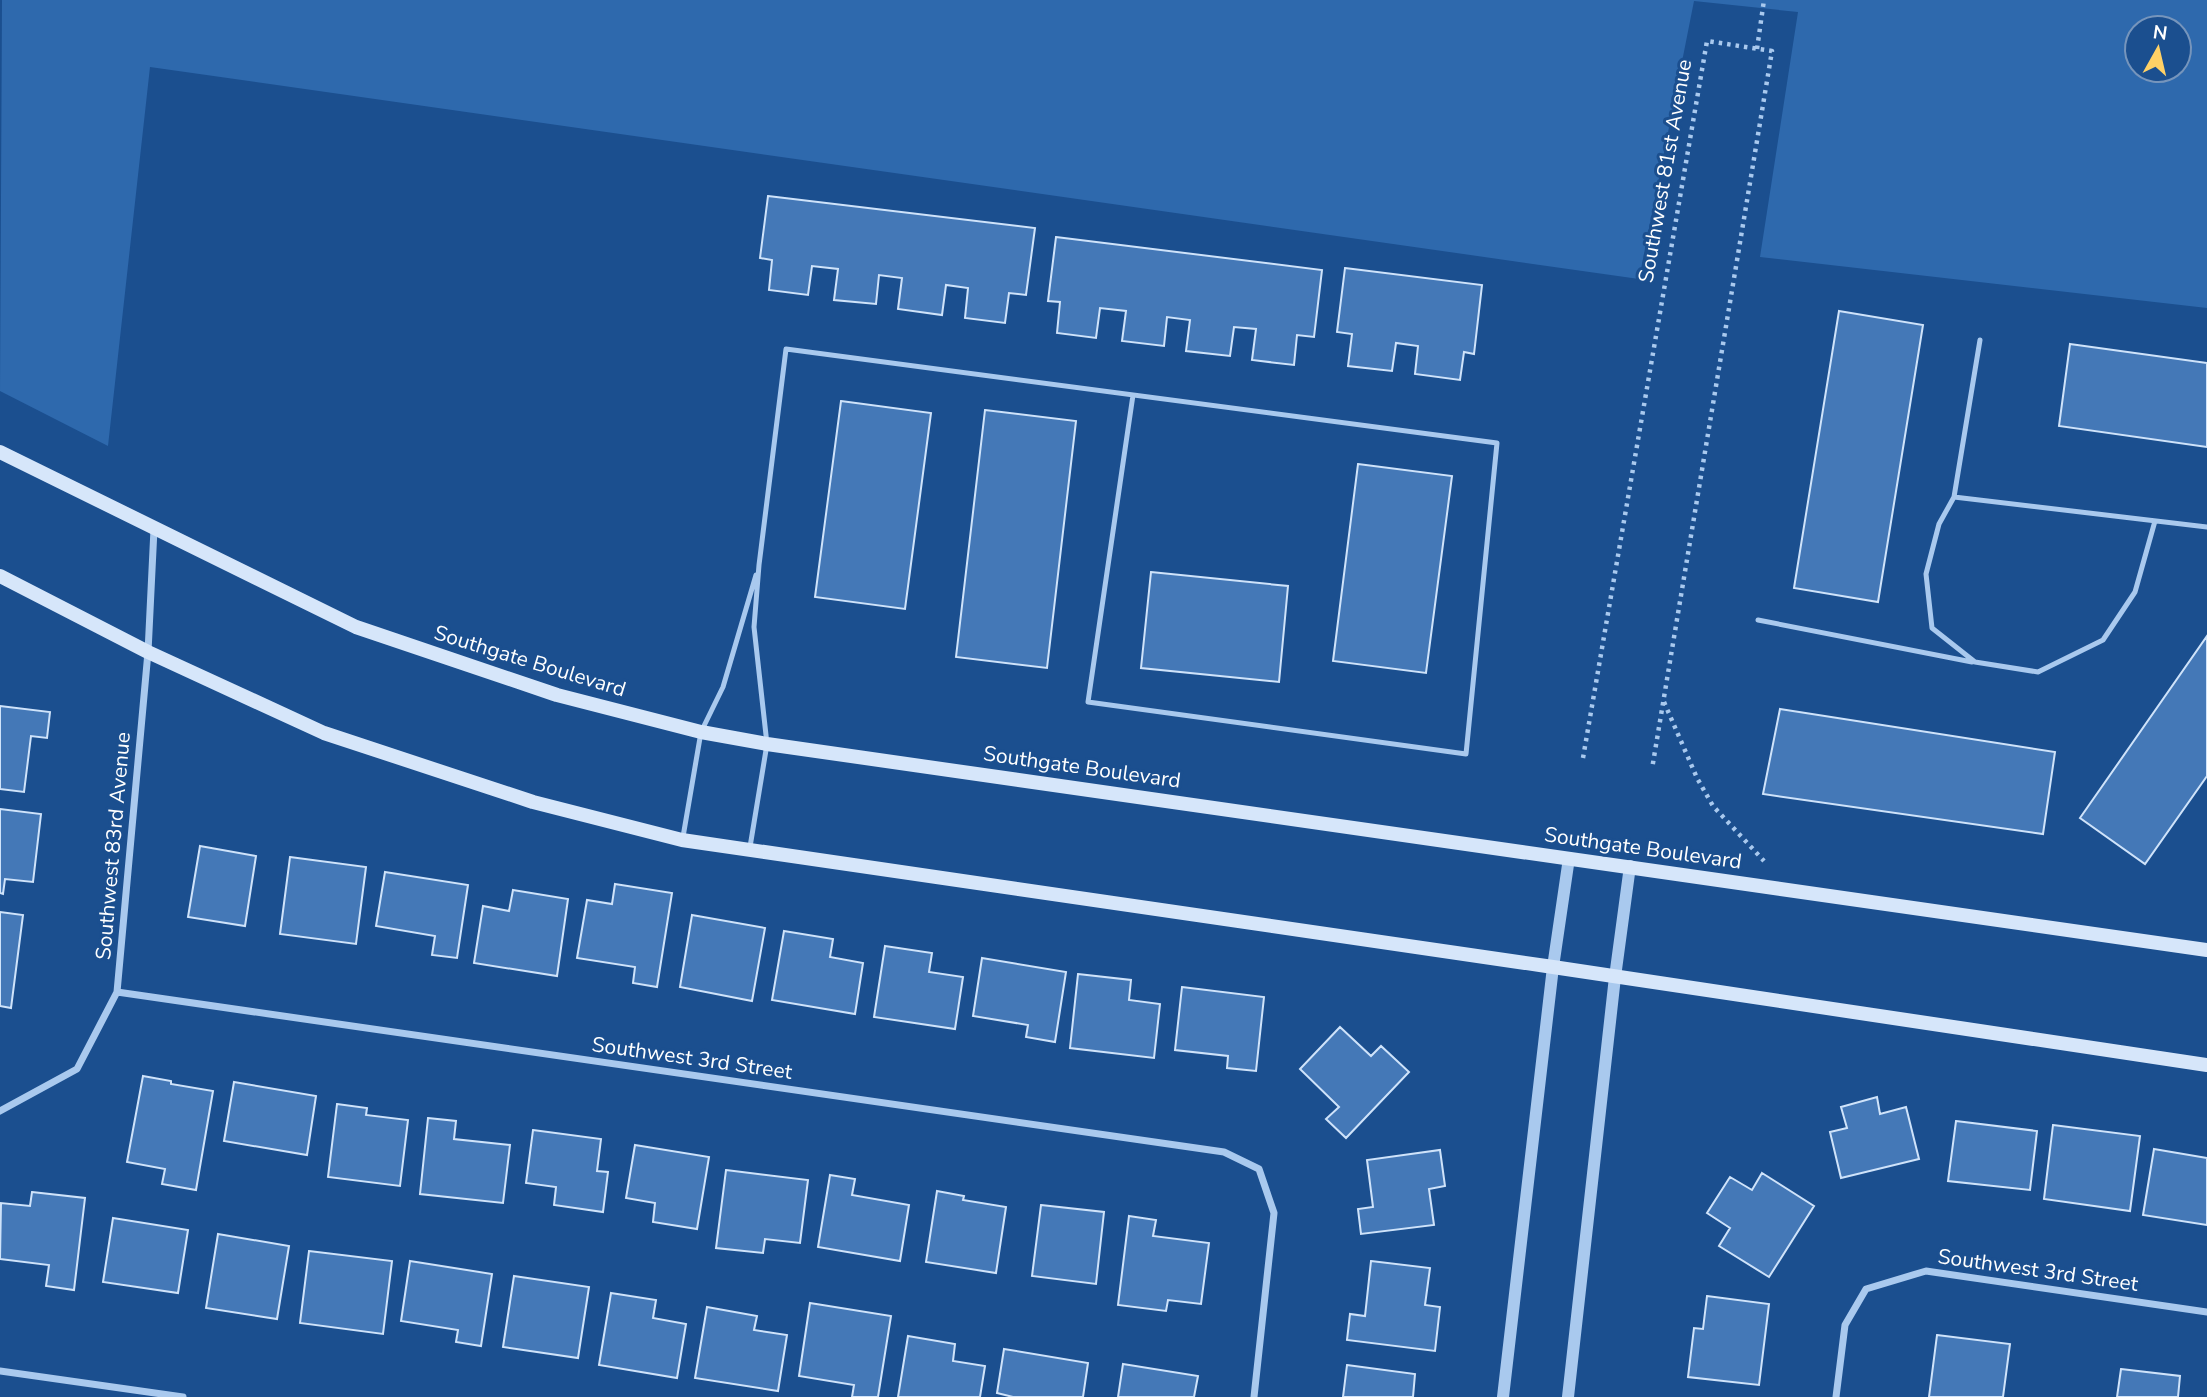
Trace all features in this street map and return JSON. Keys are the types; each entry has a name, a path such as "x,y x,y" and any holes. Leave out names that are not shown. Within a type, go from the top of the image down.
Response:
{"main road":[{"name":"Southgate Boulevard","path":"0,452 356,627 557,695 701,732 767,744 2207,950"},
{"path":"0,576 148,652 324,733 533,802 682,840 2207,1065"}],"street":[{"name":"Southwest 83rd Avenue","path":"0,1111 77,1069 117,992 148,652 154,529"},
{"path":"1503,1397 1553,967 1569,858"},
{"path":"1568,1397 1615,976 1630,866"},
{"name":"Southwest 3rd Street","path":"117,992 1224,1152 1259,1169 1274,1213 1254,1397"},
{"name":"Southwest 3rd Street","path":"1836,1397 1844,1325 1866,1289 1926,1271 2207,1312"},
{"path":"0,1371 183,1397"}],"lane":[{"path":"1975,662 1932,628 1926,574 1939,524 1954,497 1980,340"},
{"path":"750,850 767,744 754,627 759,565 786,349 1497,443 1466,754 1088,702 1133,395"},
{"path":"1954,497 2207,527"},
{"path":"1758,620 2038,673 2103,640 2135,592 2155,521"},
{"path":"682,840 701,732 723,687 759,565"}],"path":[{"path":"1653,769 1772,51 1757,49 1764,0"},
{"name":"Southwest 81st Avenue","path":"1583,758 1707,41 1757,49"},
{"path":"1664,701 1697,778 1713,806 1795,891"}],"shaded area":[{"path":"2,0 2207,0 2207,308 1760,257 1798,12 1694,1 1639,279 150,67 108,446 0,391"}],"building":[{"path":"768,196 1035,228 1026,295 1009,293 1005,323 965,318 968,288 946,285 942,315 898,309 902,278 879,275 876,304 834,300 838,269 812,266 808,295 769,290 772,260 760,258"},
{"path":"1056,237 1322,270 1314,337 1297,335 1294,365 1252,360 1256,329 1234,327 1230,356 1186,351 1190,320 1167,317 1164,346 1122,341 1126,311 1100,308 1096,338 1057,333 1060,302 1048,301"},
{"path":"1345,268 1482,285 1474,354 1464,352 1460,380 1415,374 1418,346 1396,343 1392,371 1348,366 1352,334 1337,332"},
{"path":"1839,311 1923,325 1878,602 1794,588"},
{"path":"2070,344 2207,363 2207,447 2059,426"},
{"path":"841,401 931,413 905,609 815,597"},
{"path":"985,410 1076,421 1047,668 956,657"},
{"path":"1358,464 1452,476 1426,673 1333,661"},
{"path":"1151,572 1288,586 1279,682 1141,668"},
{"path":"2207,636 2207,776 2145,864 2080,818"},
{"path":"0,706 50,712 47,738 31,736 24,792 0,789"},
{"path":"1780,709 2055,752 2043,834 1763,794"},
{"path":"0,809 41,814 33,882 5,879 3,894 0,893"},
{"path":"200,846 256,856 245,926 188,917"},
{"path":"290,857 366,867 356,944 280,934"},
{"path":"385,872 468,885 457,958 432,955 435,936 376,926"},
{"path":"615,884 672,893 657,987 633,983 635,967 577,958 587,900 612,904"},
{"path":"513,890 568,899 557,976 474,963 483,906 509,911"},
{"path":"0,912 23,915 11,1008 0,1006"},
{"path":"692,915 765,928 752,1001 680,987"},
{"path":"784,931 833,939 830,957 863,963 855,1014 772,1000"},
{"path":"885,946 932,953 929,972 963,977 955,1029 874,1017"},
{"path":"982,958 1066,972 1055,1042 1026,1037 1028,1025 973,1016"},
{"path":"1078,974 1131,980 1129,1000 1160,1004 1154,1058 1070,1048"},
{"path":"1182,987 1264,997 1256,1071 1227,1068 1228,1056 1175,1050"},
{"path":"1340,1027 1371,1056 1381,1046 1409,1072 1346,1138 1326,1119 1339,1107 1300,1069"},
{"path":"143,1076 213,1091 196,1190 162,1184 165,1169 127,1162"},
{"path":"234,1082 316,1096 307,1155 224,1141"},
{"path":"1877,1097 1880,1114 1906,1107 1919,1159 1841,1178 1830,1132 1847,1128 1841,1107"},
{"path":"337,1104 367,1108 366,1115 408,1120 400,1186 328,1177"},
{"path":"428,1118 456,1121 454,1139 510,1145 503,1203 420,1194"},
{"path":"1956,1121 2037,1131 2030,1190 1948,1181"},
{"path":"2053,1125 2140,1136 2130,1211 2044,1199"},
{"path":"533,1130 601,1139 597,1171 608,1172 603,1212 554,1205 556,1187 526,1183"},
{"path":"635,1145 709,1157 697,1229 653,1222 655,1203 626,1198"},
{"path":"2154,1149 2207,1158 2207,1225 2143,1215"},
{"path":"1440,1150 1445,1186 1429,1189 1434,1225 1361,1234 1358,1209 1373,1207 1367,1160"},
{"path":"726,1170 808,1180 800,1243 765,1239 763,1253 716,1248"},
{"path":"1762,1173 1814,1206 1769,1277 1719,1246 1730,1228 1707,1213 1730,1177 1752,1190"},
{"path":"830,1175 855,1179 852,1195 909,1205 900,1261 818,1247"},
{"path":"937,1191 964,1196 963,1200 1006,1207 996,1273 926,1262"},
{"path":"32,1192 85,1198 74,1290 46,1286 49,1265 0,1259 1,1203 30,1206"},
{"path":"1041,1205 1104,1212 1096,1284 1032,1276"},
{"path":"1129,1216 1156,1220 1153,1236 1209,1243 1201,1304 1168,1300 1166,1311 1118,1305"},
{"path":"113,1218 188,1230 178,1293 103,1282"},
{"path":"218,1234 289,1246 277,1319 206,1308"},
{"path":"309,1251 392,1261 383,1334 300,1323"},
{"path":"410,1261 492,1274 481,1346 456,1342 458,1330 401,1321"},
{"path":"1371,1261 1430,1268 1425,1305 1440,1307 1435,1351 1347,1340 1350,1314 1365,1316"},
{"path":"514,1276 589,1287 578,1358 503,1347"},
{"path":"611,1293 656,1300 653,1318 686,1324 677,1378 599,1365"},
{"path":"1707,1296 1769,1304 1759,1385 1688,1377 1694,1328 1703,1329"},
{"path":"810,1303 891,1316 878,1397 852,1397 854,1385 799,1376"},
{"path":"707,1307 757,1316 754,1330 787,1335 778,1391 695,1378"},
{"path":"1937,1335 2010,1344 2003,1397 1929,1397"},
{"path":"908,1336 955,1344 953,1361 985,1366 980,1397 898,1397"},
{"path":"1004,1349 1088,1363 1083,1397 1013,1397 997,1393"},
{"path":"1123,1364 1198,1376 1194,1397 1118,1397"},
{"path":"1347,1365 1415,1374 1413,1397 1343,1397"},
{"path":"2121,1369 2180,1376 2178,1397 2117,1397"}]}
